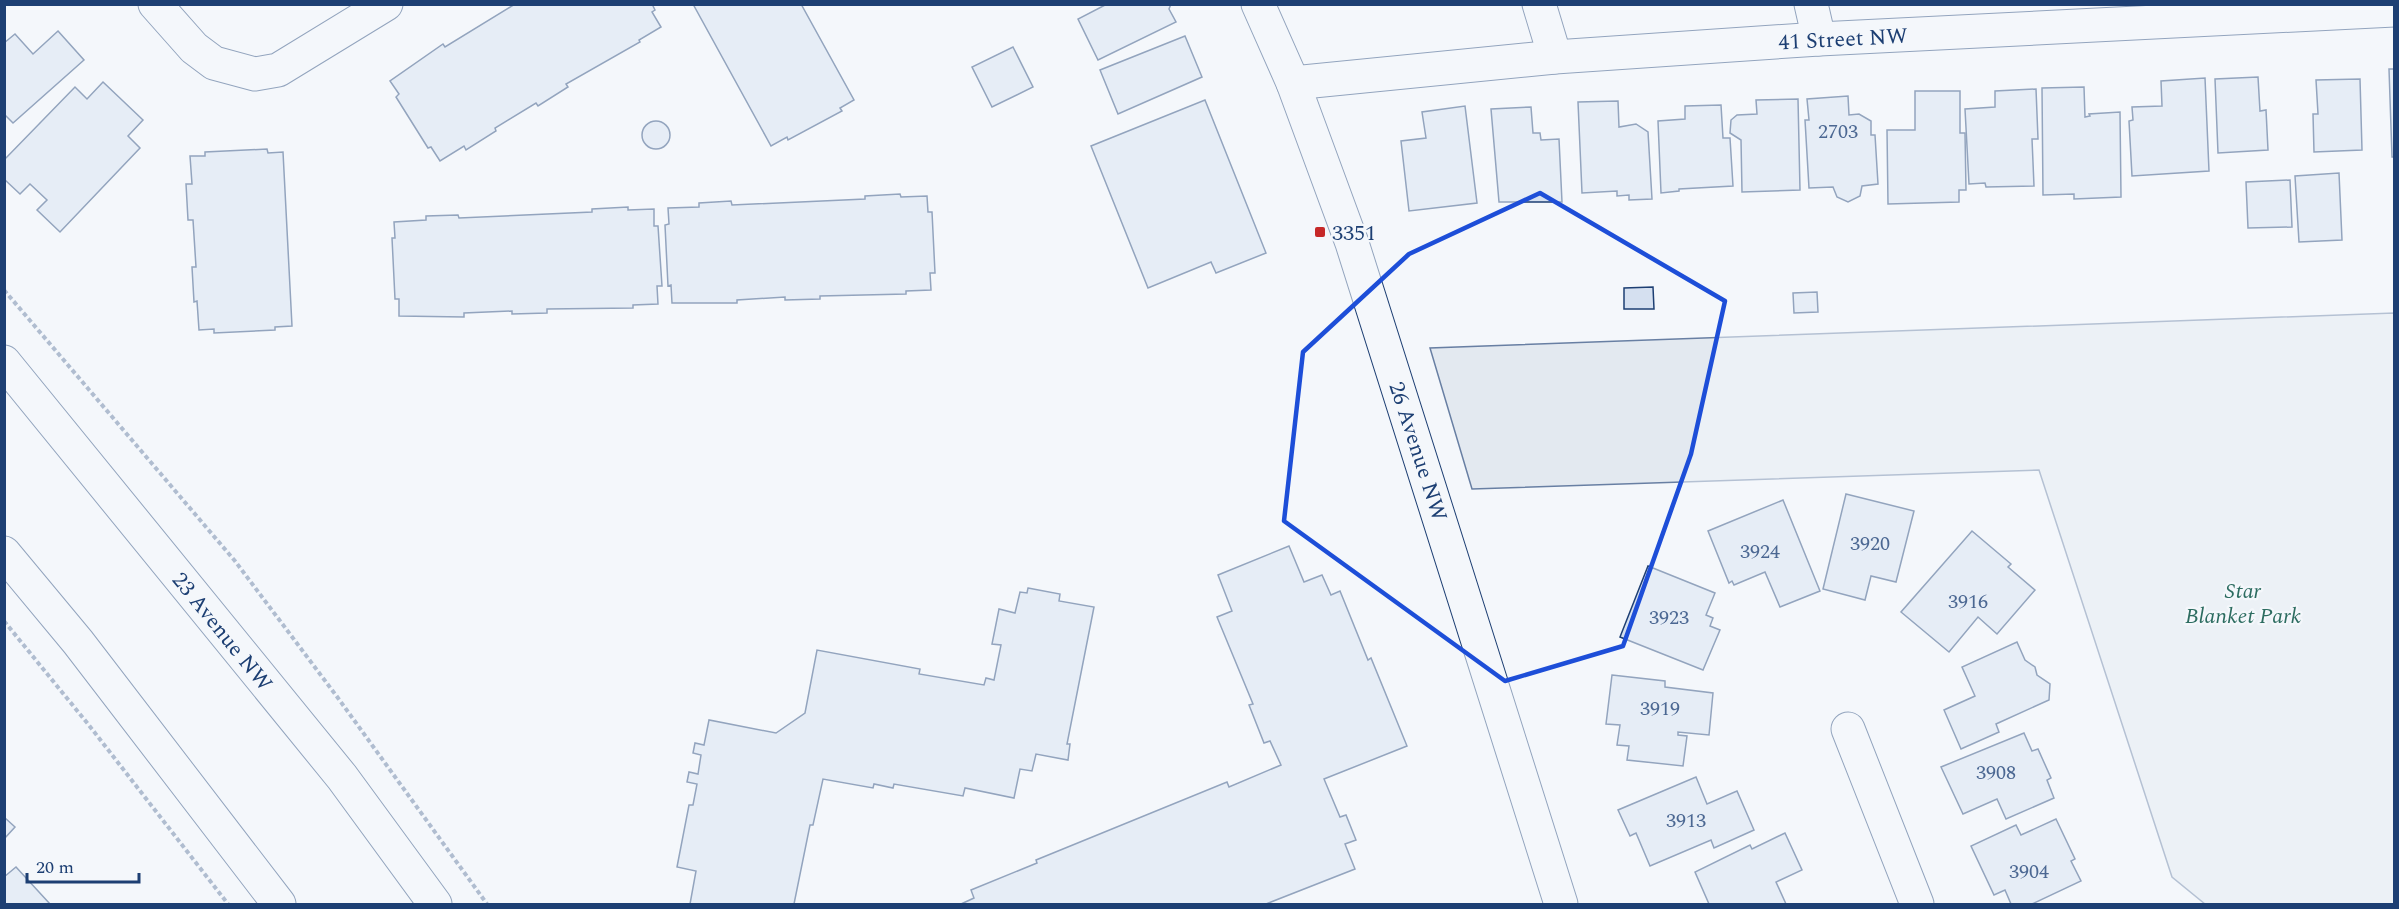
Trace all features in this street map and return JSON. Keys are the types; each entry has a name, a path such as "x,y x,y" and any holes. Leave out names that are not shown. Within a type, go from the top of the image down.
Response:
{"street":[{"path":"155,4 194,48 214,63 231,70 255,74 278,70 386,4"},
{"name":"26 Avenue NW","path":"1258,4 1293,83 1352,243 1551,901"},
{"path":"1539,4 1556,57"},
{"path":"1811,4 1819,39"},
{"name":"41 Street NW","path":"1293,83 1556,57 1819,39 2394,10"},
{"name":"23 Avenue NW","path":"4,362 342,777 435,904"},
{"path":"4,553 78,642 279,904"},
{"path":"1848,729 1917,904"}],"path":[{"path":"4,290 235,561 338,698 487,904"},
{"path":"4,621 88,724 228,904"}],"highlighted area":[{"path":"1540,193 1725,301 1691,454 1623,646 1505,681 1284,521 1303,352 1409,254"}],"green space":[{"name":"Star Blanket Park","path":"2394,313 2394,904 2205,904 2172,877 2039,470 1472,489 1430,348"}],"building":[{"path":"515,4 652,4 655,10 652,12 661,27 639,40 640,42 566,84 568,87 538,106 536,103 495,128 496,131 466,150 464,146 440,161 431,147 428,148 396,97 399,94 390,81 443,44 445,47"},
{"path":"693,4 801,4 854,100 840,108 842,111 788,140 787,137 771,146"},
{"path":"1107,4 1171,4 1169,9 1176,22 1098,60 1078,19"},
{"path":"58,31 84,60 13,123 4,114 4,43 15,34 33,54"},
{"path":"1185,36 1202,77 1118,114 1100,70"},
{"path":"1013,47 1033,87 992,107 972,67"},
{"path":"2389,69 2394,69 2394,157 2392,157"},
{"path":"2258,77 2260,111 2266,110 2268,150 2218,153 2215,79"},
{"path":"2205,78 2209,171 2132,176 2129,121 2133,120 2132,107 2162,106 2161,81"},
{"path":"2360,79 2362,150 2314,152 2313,114 2318,114 2316,80"},
{"path":"103,82 143,120 128,136 140,148 60,232 37,210 47,200 30,184 20,194 4,179 4,160 75,87 87,99"},
{"path":"2084,87 2085,117 2090,116 2089,114 2120,112 2121,197 2074,199 2074,194 2043,195 2042,88"},
{"path":"2036,89 2038,139 2032,139 2034,186 1986,187 1985,183 1969,184 1965,109 1995,107 1995,91"},
{"path":"1915,91 1960,91 1960,133 1965,133 1966,190 1959,190 1959,202 1888,204 1887,130 1915,130"},
{"path":"1848,96 1849,115 1859,114 1871,121 1871,135 1875,135 1878,184 1862,186 1860,196 1848,202 1837,197 1833,187 1809,188 1805,120 1809,120 1807,99"},
{"path":"1798,99 1800,190 1742,192 1741,140 1730,133 1731,120 1737,115 1757,114 1756,100"},
{"path":"1205,100 1266,253 1216,273 1211,262 1148,288 1091,146"},
{"path":"1618,101 1619,127 1636,124 1648,132 1652,199 1629,200 1629,195 1617,196 1617,191 1582,193 1578,102"},
{"path":"1721,105 1723,138 1730,138 1733,186 1679,189 1679,191 1661,193 1658,121 1685,119 1685,106"},
{"path":"1465,106 1477,203 1409,211 1401,141 1426,138 1422,112"},
{"path":"1531,107 1533,133 1540,133 1541,140 1559,139 1562,202 1499,202 1491,109"},
{"path":"656,121 666,125 670,135 666,145 656,149 646,145 642,135 646,125"},
{"path":"267,149 268,153 283,152 292,326 275,327 275,330 214,333 214,329 199,330 197,301 194,302 192,267 196,267 193,220 188,220 186,184 192,184 190,156 205,156 205,152"},
{"path":"2339,173 2342,240 2299,242 2295,176"},
{"path":"2290,180 2292,227 2248,228 2246,182"},
{"path":"900,194 901,197 927,196 928,212 932,212 935,273 930,273 931,290 906,291 906,294 820,296 820,299 785,300 785,297 737,300 737,303 672,303 671,285 668,286 665,225 669,224 668,208 699,207 699,203 731,201 732,205 865,199 865,196"},
{"path":"628,207 628,210 654,209 654,226 658,226 662,286 657,286 658,304 633,305 633,308 547,309 547,313 512,314 512,311 464,313 464,317 399,316 399,299 395,299 392,238 395,238 394,222 426,220 426,216 458,215 459,218 592,212 592,209"},
{"path":"1653,287 1654,309 1624,309 1624,288"},
{"path":"1817,292 1818,312 1794,313 1793,293"},
{"path":"1846,494 1914,511 1896,582 1871,576 1865,600 1823,589"},
{"path":"1783,500 1820,591 1780,607 1765,572 1734,585 1732,581 1729,583 1708,531"},
{"path":"1972,531 2011,564 2008,567 2035,590 1997,634 1978,617 1949,652 1901,612"},
{"path":"1289,546 1304,582 1322,575 1331,595 1340,591 1368,660 1371,658 1407,746 1324,779 1340,817 1346,815 1356,840 1345,844 1355,869 1266,904 961,904 974,898 971,890 1037,863 1036,860 1227,782 1229,787 1281,765 1270,741 1264,743 1249,705 1253,704 1217,617 1232,611 1218,575"},
{"path":"1648,566 1715,593 1706,615 1713,618 1710,626 1720,630 1703,670 1620,637"},
{"path":"1028,588 1060,594 1059,601 1094,607 1067,744 1070,744 1068,760 1036,754 1032,771 1020,769 1014,798 965,788 963,796 894,784 893,788 874,784 873,788 823,779 813,825 810,825 794,904 690,904 696,871 677,867 689,805 693,805 697,784 687,782 689,772 698,774 701,755 693,753 695,743 704,745 709,720 776,733 805,713 817,650 920,669 919,674 984,685 986,678 994,680 1001,645 992,644 999,609 1015,613 1020,592 1027,593"},
{"path":"2017,642 2025,660 2035,667 2037,675 2050,684 2049,700 1996,724 1999,732 1961,749 1944,710 1975,696 1962,667"},
{"path":"1612,675 1665,681 1665,687 1713,693 1709,735 1678,732 1678,735 1687,736 1683,766 1627,760 1629,746 1617,745 1620,725 1606,724"},
{"path":"2024,733 2032,751 2038,749 2051,778 2047,780 2054,798 2006,819 1997,799 1963,814 1941,767"},
{"path":"1696,777 1707,804 1737,791 1754,830 1714,848 1711,840 1650,866 1636,833 1630,836 1618,810"},
{"path":"4,817 15,827 4,839"},
{"path":"2056,819 2075,859 2071,861 2081,881 2032,904 2011,904 2005,890 1994,895 1971,846 2016,825 2021,835"},
{"path":"1785,833 1802,870 1776,882 1786,904 1709,904 1695,872 1750,845 1752,849"},
{"path":"16,867 50,904 4,904 4,877"}],"place":[{"name":"3351","path":"1320,232"}]}
